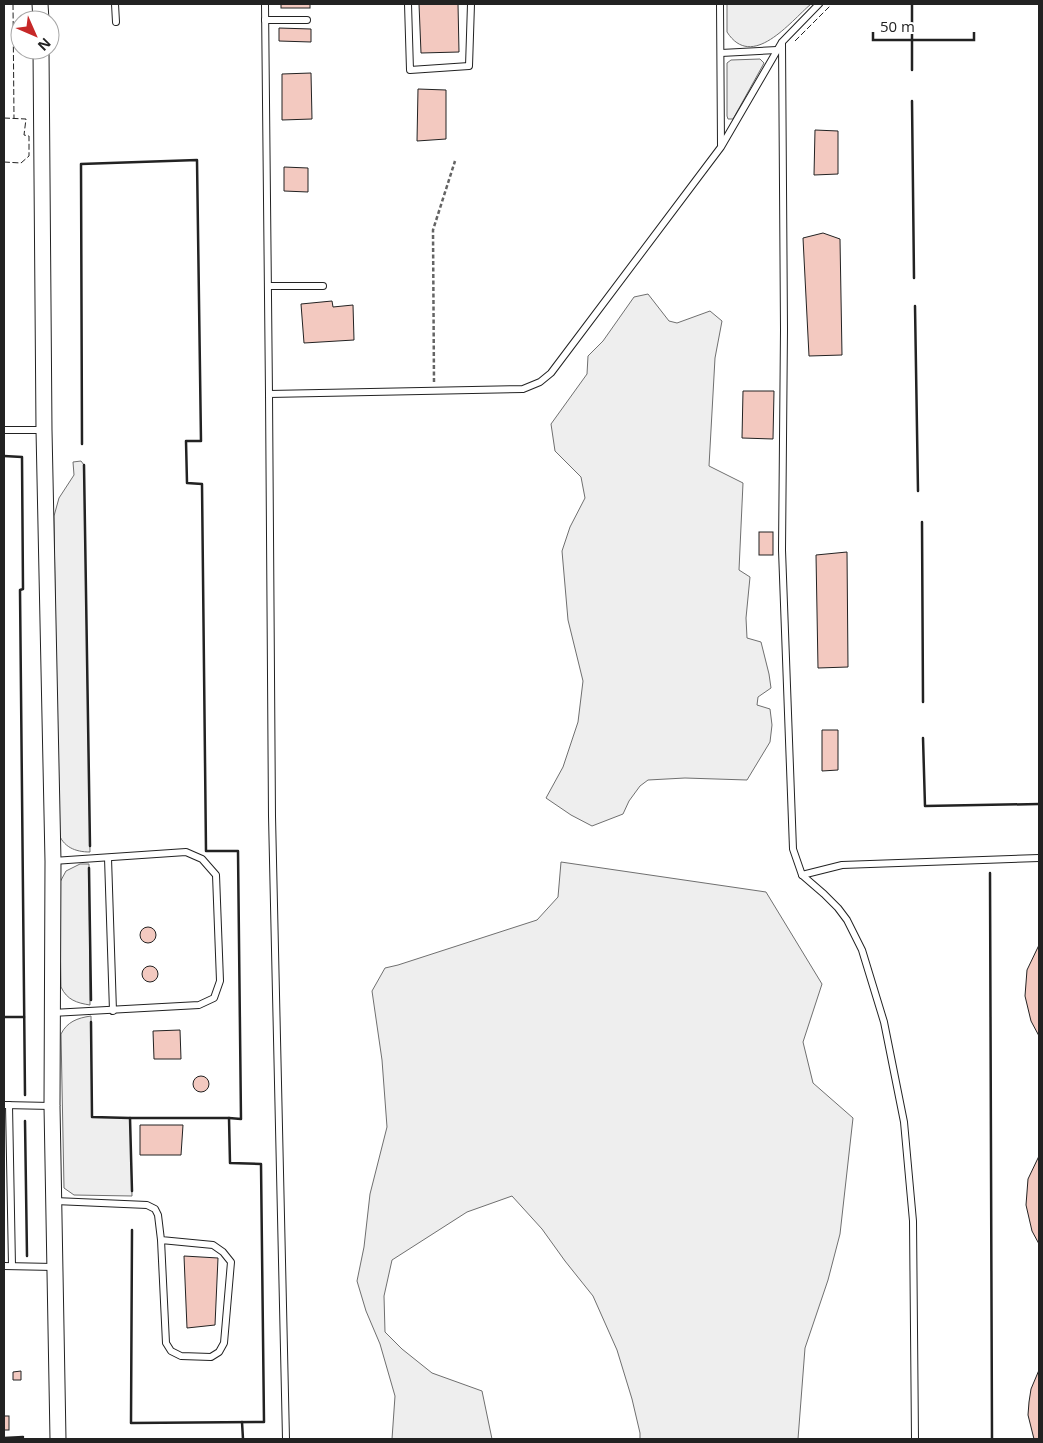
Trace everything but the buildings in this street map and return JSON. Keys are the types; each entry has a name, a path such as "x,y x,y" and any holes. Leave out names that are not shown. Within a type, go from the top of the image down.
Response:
{"street":[{"path":"41,60 44,430 53,861 52,1106 58,1439"}],"lane":[{"path":"116,4 116,22"},
{"path":"265,4 273,825 286,1439"},
{"path":"408,4 410,70 469,66 470,4"},
{"path":"720,4 721,147"},
{"path":"269,394 523,389 540,382 550,373 721,147 782,42 819,4"},
{"path":"265,20 307,20"},
{"path":"782,42 784,329 782,550 793,849 802,875 824,894 847,920 862,950 884,1022 904,1122 913,1221 915,1439"},
{"path":"721,53 778,50"},
{"path":"268,286 323,286"},
{"path":"4,430 44,430"},
{"path":"52,1013 199,1006 214,998 220,981 216,875 202,859 186,852 53,861"},
{"path":"108,858 113,1011"},
{"path":"802,875 842,865 1039,858"},
{"path":"12,1266 6,1105 52,1106"},
{"path":"55,1201 147,1205 155,1209 158,1216 161,1240 166,1343 171,1351 180,1356 211,1356 218,1352 224,1343 231,1262 223,1252 213,1245 161,1240"},
{"path":"4,1266 55,1266"}],"path":[{"path":"434,391 433,230 455,161"}],"shaded area":[{"path":"727,4 811,4 771,39 759,45 748,47 737,43 727,32"},
{"path":"760,59 764,63 763,65 733,119 728,119 727,63 731,60"},
{"path":"648,294 669,321 677,323 710,311 722,321 715,358 709,466 743,483 739,570 750,577 746,618 747,638 761,642 771,688 758,697 757,705 770,709 772,725 770,742 747,780 685,778 648,780 640,786 629,801 623,814 592,826 571,815 546,798 563,767 578,722 583,681 568,620 562,551 570,527 585,498 581,477 555,451 551,424 587,374 588,356 603,341 634,297"},
{"path":"81,461 84,465 90,852 70,848 58,832 54,516 59,498 74,475 73,462"},
{"path":"561,862 766,892 822,984 803,1042 813,1083 853,1118 840,1234 828,1280 805,1348 798,1439 640,1439 632,1399 617,1350 593,1296 542,1229 512,1196 467,1212 392,1260 384,1296 385,1332 402,1349 432,1373 482,1391 492,1439 392,1439 395,1396 380,1344 366,1311 357,1281 364,1247 370,1194 387,1127 382,1060 372,991 385,968 537,920 558,897"},
{"path":"80,864 89,864 90,1005 73,1000 66,995 61,987 59,884 66,871"},
{"path":"91,1016 92,1117 130,1118 132,1196 74,1195 64,1188 61,1034 66,1026 73,1021"}],"fence":[{"path":"13,4 14,119"},
{"path":"795,41 832,4"},
{"path":"4,118 26,119 24,135 29,136 29,156 21,163 4,162"}],"wall":[{"path":"912,4 912,70"},
{"path":"912,101 914,278"},
{"path":"82,444 81,164 197,160 201,441 186,441 187,483 202,484 206,851 238,851 241,1119 229,1118"},
{"path":"915,306 918,491"},
{"path":"4,456 22,457 23,589 20,590 25,1095"},
{"path":"84,465 90,846"},
{"path":"922,522 923,702"},
{"path":"923,738 925,806 1039,804"},
{"path":"89,868 91,1000"},
{"path":"990,873 992,1439"},
{"path":"4,1017 24,1017"},
{"path":"91,1022 92,1117 130,1118"},
{"path":"132,1191 130,1118 229,1118 230,1163 261,1164 264,1422 131,1423 132,1230"},
{"path":"25,1121 27,1256"},
{"path":"242,1422 243,1439"},
{"path":"4,1438 23,1437"}]}
